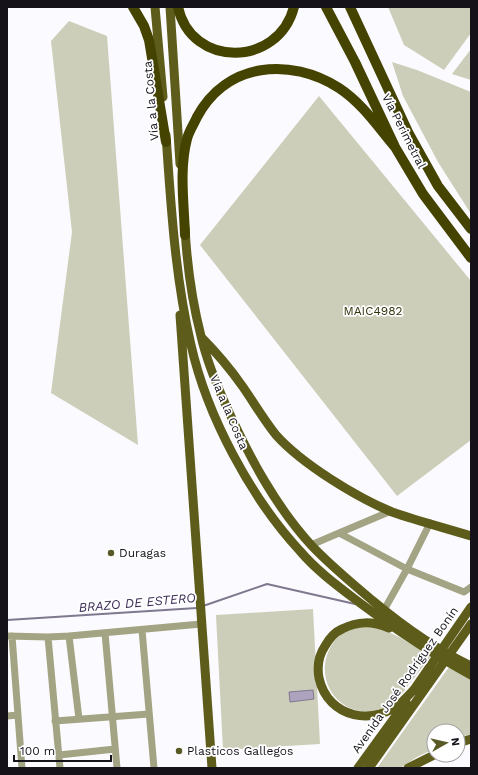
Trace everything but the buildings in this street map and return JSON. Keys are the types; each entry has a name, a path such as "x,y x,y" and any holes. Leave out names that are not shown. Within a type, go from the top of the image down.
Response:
{"highway":[{"path":"132,7 144,26 151,47 166,142"},
{"path":"178,7 179,14 186,28 195,38 205,45 216,49 241,53 255,50 267,45 277,38 292,17 294,7"},
{"name":"Vía Perimetral","path":"326,7 355,62 395,147 423,194 471,258"},
{"name":"Vía Perimetral","path":"350,7 409,134 438,186 471,229"},
{"path":"185,235 183,167 187,137 201,110 209,99 228,83 253,71 283,68 306,73 323,79 355,100 395,147"}],"main road":[{"name":"Vía a la Costa","path":"155,7 178,276 191,346 205,392 224,434 242,469 270,515 300,552 320,571 372,612 413,640 471,675"},
{"name":"Vía a la Costa","path":"170,7 189,278 201,337 217,385 251,457 282,507 311,545 331,566 416,635 471,666"},
{"path":"178,276 212,768"},
{"path":"201,337 222,359 243,386 276,434 288,447 343,487 391,511 471,536"},
{"name":"Avenida José Rodríguez Bonín","path":"369,768 429,676 468,623 471,607"},
{"path":"413,640 379,624 360,622 349,625 339,630 322,650 319,660 318,673 321,685 327,697 333,704 356,716 368,717 381,714 403,701 416,687"},
{"name":"Avenida José Rodríguez Bonín","path":"358,768 416,687 429,676"},
{"path":"408,768 426,758"}],"street":[{"path":"311,545 391,511"},
{"path":"384,610 408,569 430,523"},
{"path":"339,534 408,569 464,592 471,587"},
{"path":"22,768 18,715 9,636 69,636 201,624"},
{"path":"142,630 154,768"},
{"path":"105,633 117,768"},
{"path":"69,636 79,719"},
{"path":"48,637 60,768"},
{"path":"55,721 149,714"},
{"path":"7,716 18,715"},
{"path":"59,755 115,750"}],"green space":[{"path":"388,7 471,7 471,33 444,70 404,45"},
{"path":"69,21 107,36 138,445 51,393 72,232 51,41"},
{"path":"471,49 471,80 452,74"},
{"path":"392,62 417,70 471,92 471,214 438,162 403,96"},
{"name":"MAIC4982","path":"319,96 471,281 471,440 397,496 200,245"},
{"path":"313,609 320,744 223,750 216,615"},
{"path":"376,626 399,637 431,656 397,700 379,709 363,711 349,708 337,699 329,688 325,674 326,659 333,643 344,632 355,627"},
{"path":"449,667 471,678 471,734 466,736 466,723 426,723 426,753 400,768 377,768"}],"shaded area":[{"path":"313,690 314,699 290,702 289,692"}],"waterway":[{"name":"BRAZO DE ESTERO","path":"203,606 267,584 355,604"},
{"name":"BRAZO DE ESTERO","path":"7,620 197,608"}],"place":[{"name":"Duragas","path":"111,553"},
{"name":"Plasticos Gallegos","path":"179,751"}]}
